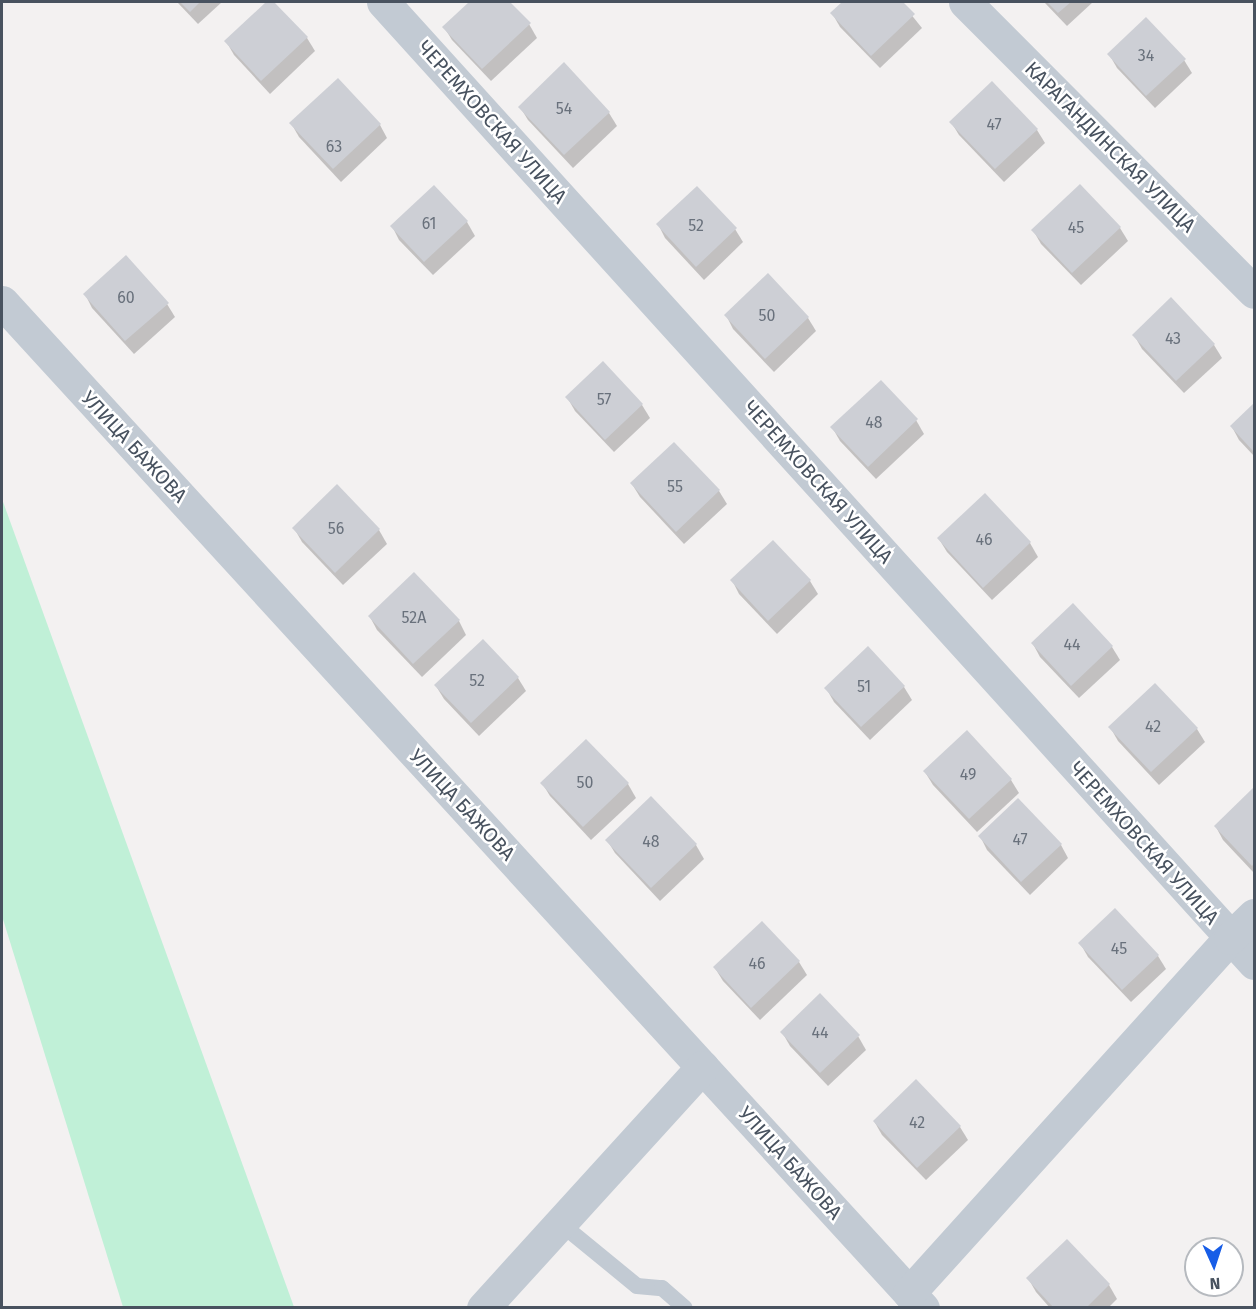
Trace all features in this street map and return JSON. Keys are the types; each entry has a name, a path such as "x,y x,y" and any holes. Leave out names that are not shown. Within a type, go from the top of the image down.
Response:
{"street":[{"name":"ЧЕРЕМХОВСКАЯ УЛИЦА","path":"383,2 1254,963"},
{"name":"КАРАГАНДИНСКАЯ УЛИЦА","path":"965,2 1254,292"},
{"name":"УЛИЦА БАЖОВА","path":"2,302 916,1300"},
{"path":"916,1300 1230,938 1254,915"},
{"path":"483,1308 702,1067"}],"lane":[{"path":"560,1223 637,1286 662,1288 685,1308"}],"green space":[{"path":"2,499 294,1307 123,1307 2,916"}],"building":[{"path":"180,2 200,2 190,12"},
{"path":"266,2 274,2 308,37 261,81 224,41"},
{"path":"469,2 510,2 531,23 482,69 442,27"},
{"path":"842,2 903,2 915,14 871,56 830,13"},
{"path":"1047,2 1071,2 1058,13"},
{"path":"1146,17 1186,59 1146,96 1107,54"},
{"path":"564,62 610,112 564,155 518,107"},
{"path":"338,78 381,124 333,169 289,123"},
{"path":"992,81 1038,129 995,169 949,122"},
{"path":"1080,184 1121,227 1072,273 1031,230"},
{"path":"434,185 468,221 424,262 390,226"},
{"path":"697,186 737,228 696,267 656,224"},
{"path":"126,255 169,303 125,341 83,294"},
{"path":"768,273 809,317 765,359 724,315"},
{"path":"1171,297 1215,344 1176,381 1132,335"},
{"path":"603,361 643,404 605,440 565,397"},
{"path":"881,380 918,419 868,467 830,427"},
{"path":"1254,403 1254,452 1230,426"},
{"path":"674,442 720,490 676,532 630,483"},
{"path":"337,484 380,529 335,573 292,528"},
{"path":"985,493 1031,542 983,588 937,538"},
{"path":"773,540 811,580 768,621 730,580"},
{"path":"414,572 460,620 413,664 368,616"},
{"path":"1073,603 1113,646 1071,686 1031,643"},
{"path":"483,639 519,677 471,723 434,685"},
{"path":"868,646 905,686 861,727 824,688"},
{"path":"1155,683 1198,728 1151,772 1108,727"},
{"path":"967,730 1012,779 969,819 923,771"},
{"path":"586,739 629,783 583,827 540,783"},
{"path":"1254,787 1254,863 1252,866 1214,826"},
{"path":"651,796 697,844 651,888 605,840"},
{"path":"1018,798 1062,844 1021,882 978,836"},
{"path":"1115,908 1159,955 1122,990 1078,943"},
{"path":"762,921 800,961 751,1008 713,967"},
{"path":"820,993 860,1035 820,1073 780,1032"},
{"path":"916,1079 961,1126 917,1168 873,1121"},
{"path":"1067,1239 1110,1284 1086,1308 1054,1308 1026,1278"}]}
